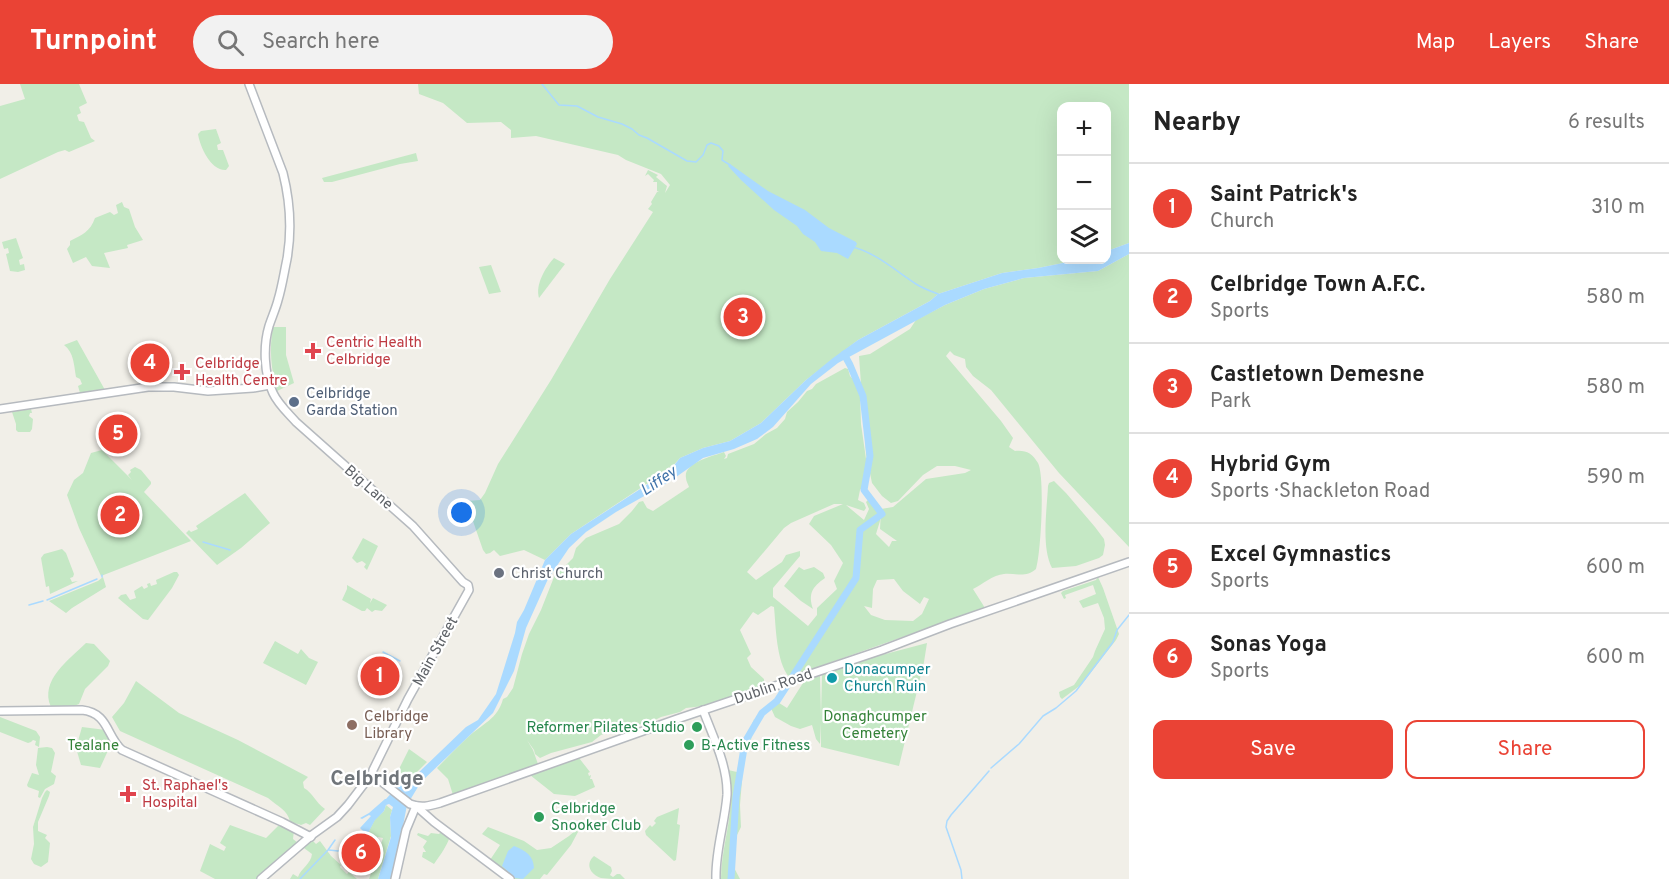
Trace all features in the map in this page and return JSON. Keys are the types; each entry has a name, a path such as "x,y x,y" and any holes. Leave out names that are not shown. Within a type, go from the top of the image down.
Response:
{"main road":[{"path":"0,409 148,387 208,391 253,388 270,384 266,341 287,260 290,215 283,173 249,84"},
{"name":"Big Lane","path":"270,384 279,403 295,421 413,526 468,585 469,590"},
{"name":"Dublin Road","path":"413,805 432,805 465,795 703,710 882,650 1129,561"},
{"path":"463,582 475,581"},
{"name":"Main Street","path":"261,879 337,817 372,776 408,699 469,590"},
{"path":"0,711 82,710 92,712 104,722 116,745 123,750 312,836"},
{"path":"703,710 722,760 727,786 716,879"},
{"path":"372,776 510,879"},
{"path":"396,879 413,805"}],"green space":[{"path":"20,84 79,84 87,103 79,107 81,113 77,115 95,141 69,152 65,150 58,152 0,179 0,106 25,99"},
{"path":"418,84 1129,84 1129,243 1111,250 1111,102 1057,102 1058,264 1002,273 938,294 930,301 858,340 806,380 761,423 730,441 703,448 680,458 671,468 571,534 545,560 524,550 500,556 494,550 486,554 466,501 480,500 485,493 498,464 653,212 648,209 659,191 657,191 657,182 653,182 654,180 648,174 645,176 648,170 658,175 656,177 667,186 665,193 670,185 661,174 618,155 536,136 511,138 511,130 501,122 467,123 443,103 419,94"},
{"path":"216,129 221,143 217,145 218,150 223,150 229,166 226,170 216,167 211,162 199,139 198,134 201,131"},
{"path":"416,153 418,161 332,182 324,182 322,178"},
{"path":"122,202 124,207 129,209 135,227 143,240 127,245 128,248 104,253 110,268 92,266 86,257 73,263 67,249 70,241 88,230 95,218 110,212 114,215 118,213 116,205"},
{"path":"16,238 23,258 19,260 20,265 24,264 25,270 18,272 10,271 6,254 9,253 8,248 4,249 2,242"},
{"path":"1129,254 1129,547 1059,473 991,390 973,376 966,367 965,359 950,351 946,356 1013,438 1009,447 1015,451 1028,453 1038,463 1042,515 1036,569 1025,574 1000,575 973,589 985,608 789,677 779,653 774,607 771,606 758,615 753,612 740,630 751,654 747,658 751,667 764,679 764,685 704,706 686,708 680,712 633,726 629,730 618,728 601,735 592,742 540,758 527,740 538,764 486,785 453,795 448,779 437,768 497,712 503,699 513,688 529,634 556,572 559,572 573,558 576,548 586,538 619,524 639,502 643,501 647,508 653,511 689,487 686,472 694,464 724,452 726,456 724,459 727,458 728,454 754,444 777,428 785,419 787,412 807,391 845,368 856,382 860,393 861,424 867,466 866,482 860,490 858,500 864,503 866,508 864,511 846,505 864,520 869,509 866,502 868,500 879,508 880,521 876,534 889,547 892,541 897,541 880,529 881,509 893,507 926,479 971,470 955,466 937,466 923,475 898,501 891,503 882,496 872,483 866,454 859,356 870,354 910,329 916,320 945,305 984,289 1024,278 1098,271","holes":["834,504 843,504 814,516 809,524 831,545 843,563 834,581 837,589 817,608 817,615 808,626 773,597 773,588 800,556 800,551 786,555 782,562 756,580 747,572 784,528 791,523","894,579 903,591 920,604 924,597 929,599 922,614 913,621 885,620 871,615 864,606 872,608 873,589 877,580"]},
{"path":"554,258 565,264 539,298 538,288 542,277"},
{"path":"491,265 501,292 489,294 479,267"},
{"path":"273,327 286,327 286,355 294,383 277,391 271,359"},
{"path":"77,340 105,390 80,393 78,386 82,384 76,377 72,355 64,345"},
{"path":"31,409 32,413 29,416 33,419 32,429 30,432 18,432 12,412"},
{"path":"102,450 132,480 128,475 130,470 135,467 141,470 151,482 144,492 191,541 101,576 67,495 74,480 83,473 91,453"},
{"path":"1054,481 1104,539 1103,555 1099,558 1076,566 1052,568 1047,550 1046,528 1048,486"},
{"path":"245,493 270,523 217,565 186,533 189,530 191,532 198,529 196,526"},
{"path":"363,538 378,546 367,570 364,567 366,564 362,561 357,563 352,558"},
{"path":"62,549 66,553 74,574 70,578 72,582 78,581 50,594 49,586 46,587 41,558 44,554"},
{"path":"799,567 804,570 814,567 823,573 825,578 812,591 813,609 784,586"},
{"path":"174,572 179,575 172,588 148,620 143,619 118,598 126,594 130,600 136,598 134,591 142,586 144,589 148,587 147,584 150,583 151,586 157,584 156,580"},
{"path":"103,577 106,587 66,613 49,601 98,581"},
{"path":"1098,577 1119,634 1082,684 1062,699 1059,692 1074,685 1093,657 1105,629 1104,618 1098,603 1083,608 1079,601 1096,594 1093,585 1065,595 1064,599 1061,593 1096,580"},
{"path":"347,585 371,599 370,603 373,598 387,605 382,611 372,612 367,608 362,611 342,600"},
{"path":"275,641 298,654 301,649 309,658 318,662 306,685 263,663"},
{"path":"86,643 94,644 110,661 108,666 85,689 79,704 51,707 48,697 53,679 65,663"},
{"name":"Donaghcumper Cemetery","path":"927,643 899,766 821,747 821,723 820,744 812,725 800,729 791,726 775,717 770,706 776,701 787,708 803,680 820,676 821,716 822,674 859,661"},
{"path":"136,681 179,713 238,740 308,777 303,782 304,788 325,809 310,825 291,823 285,811 268,798 120,731 112,717 124,703"},
{"path":"0,717 36,731 40,737 39,747 35,745 36,741 28,743 0,732"},
{"path":"754,719 743,768 741,827 735,839 731,862 740,879 721,879 731,796 728,770 737,772 741,753"},
{"name":"Tealane","path":"82,727 106,730 111,744 100,768 81,765 76,748"},
{"path":"38,748 52,748 55,753 51,772 56,776 54,784 45,789 40,798 38,797 39,791 27,785 32,773 39,775 36,765"},
{"path":"409,749 427,762 409,780 403,778 399,769"},
{"path":"579,758 590,772 588,773 589,776 591,775 590,779 595,787 575,796 554,794 530,775"},
{"path":"47,790 50,792 38,822 38,831 47,835 45,838 50,843 48,862 41,867 34,864 31,859 34,844 33,827 42,798"},
{"path":"386,805 392,810 391,836 378,879 369,879 383,838 378,837 376,844 367,835 375,819 384,811"},
{"path":"679,808 677,824 680,825 676,860 674,861 646,835 645,831 650,825 652,827 656,823 654,821 657,817"},
{"path":"280,824 294,830 293,839 298,843 256,879 215,879 200,871 210,844 224,851 226,847 220,843 230,825 266,838"},
{"path":"488,827 524,841 537,850 551,848 576,830 578,832 571,845 547,875 544,874 540,879 515,879 490,860 500,845 482,834"},
{"path":"443,830 450,836 434,864 422,857 423,852 426,852 423,847 427,841 417,835 418,833 428,836 431,833 439,834"},
{"path":"312,840 316,844 320,841 341,865 340,867 357,879 290,879 293,874 298,877 310,861 312,854 304,848"},
{"path":"594,856 611,867 610,875 613,877 620,874 625,879 601,878 594,874 589,865"}],"water":[{"path":"730,164 768,191 805,210 829,228 856,242 848,259 837,253 821,251 815,242 803,234 797,226 774,210 741,180 728,166"},
{"path":"1129,243 1129,254 1111,264 1111,250"},
{"name":"Liffey","path":"1058,264 1111,264 1098,271 1024,278 984,289 945,305 838,363 811,384 773,427 757,439 703,458 669,482 586,532 569,548 548,579 526,628 514,671 493,713 421,782 407,805 392,879 378,879 391,837 390,817 393,807 386,805 367,835 360,828 371,816 360,818 386,799 396,788 416,775 466,727 478,720 496,694 517,622 545,560 571,534 671,469 680,458 703,448 730,441 761,423 833,358 858,340 930,301 938,294 1002,273"},
{"path":"514,846 528,854 532,860 534,868 523,879 515,878 502,866 508,851"}],"waterway":[{"path":"542,84 559,105 577,106 598,117 622,124 687,161 696,162 703,155 707,145 711,143 719,146 723,151 722,160 730,165"},
{"path":"853,247 878,258 918,285 938,294"},
{"path":"793,676 856,578 860,530 882,514 864,490 870,456 863,396 844,354"},
{"path":"203,542 230,550"},
{"path":"47,600 97,579"},
{"path":"29,605 43,601"},
{"path":"991,768 1019,744 1043,716 1076,691 1113,642 1117,630 1129,615"},
{"path":"383,652 400,661"},
{"path":"731,879 736,797 745,742 762,713 777,701 788,684"},
{"path":"962,879 946,827 947,821 989,771"},
{"path":"300,879 335,840"},
{"path":"329,850 341,850"}],"place":[{"name":"Castletown Demesne","path":"743,317"},
{"name":"Centric Health Celbridge","path":"313,351"},
{"name":"Hybrid Gym","path":"150,363"},
{"name":"Celbridge Health Centre","path":"182,372"},
{"name":"Celbridge Garda Station","path":"294,402"},
{"name":"Excel Gymnastics","path":"118,434"},
{"name":"Celbridge Town A.F.C.","path":"120,515"},
{"name":"Christ Church","path":"499,573"},
{"name":"Saint Patrick's","path":"380,676"},
{"name":"Donacumper Church Ruin","path":"832,678"},
{"name":"Celbridge Library","path":"352,725"},
{"name":"Reformer Pilates Studio","path":"697,727"},
{"name":"B-Active Fitness","path":"689,745"},
{"name":"St. Raphael's Hospital","path":"128,794"},
{"name":"Celbridge Snooker Club","path":"539,817"},
{"name":"Sonas Yoga","path":"361,853"}],"district":[{"name":"Celbridge","path":"377,778"}]}
